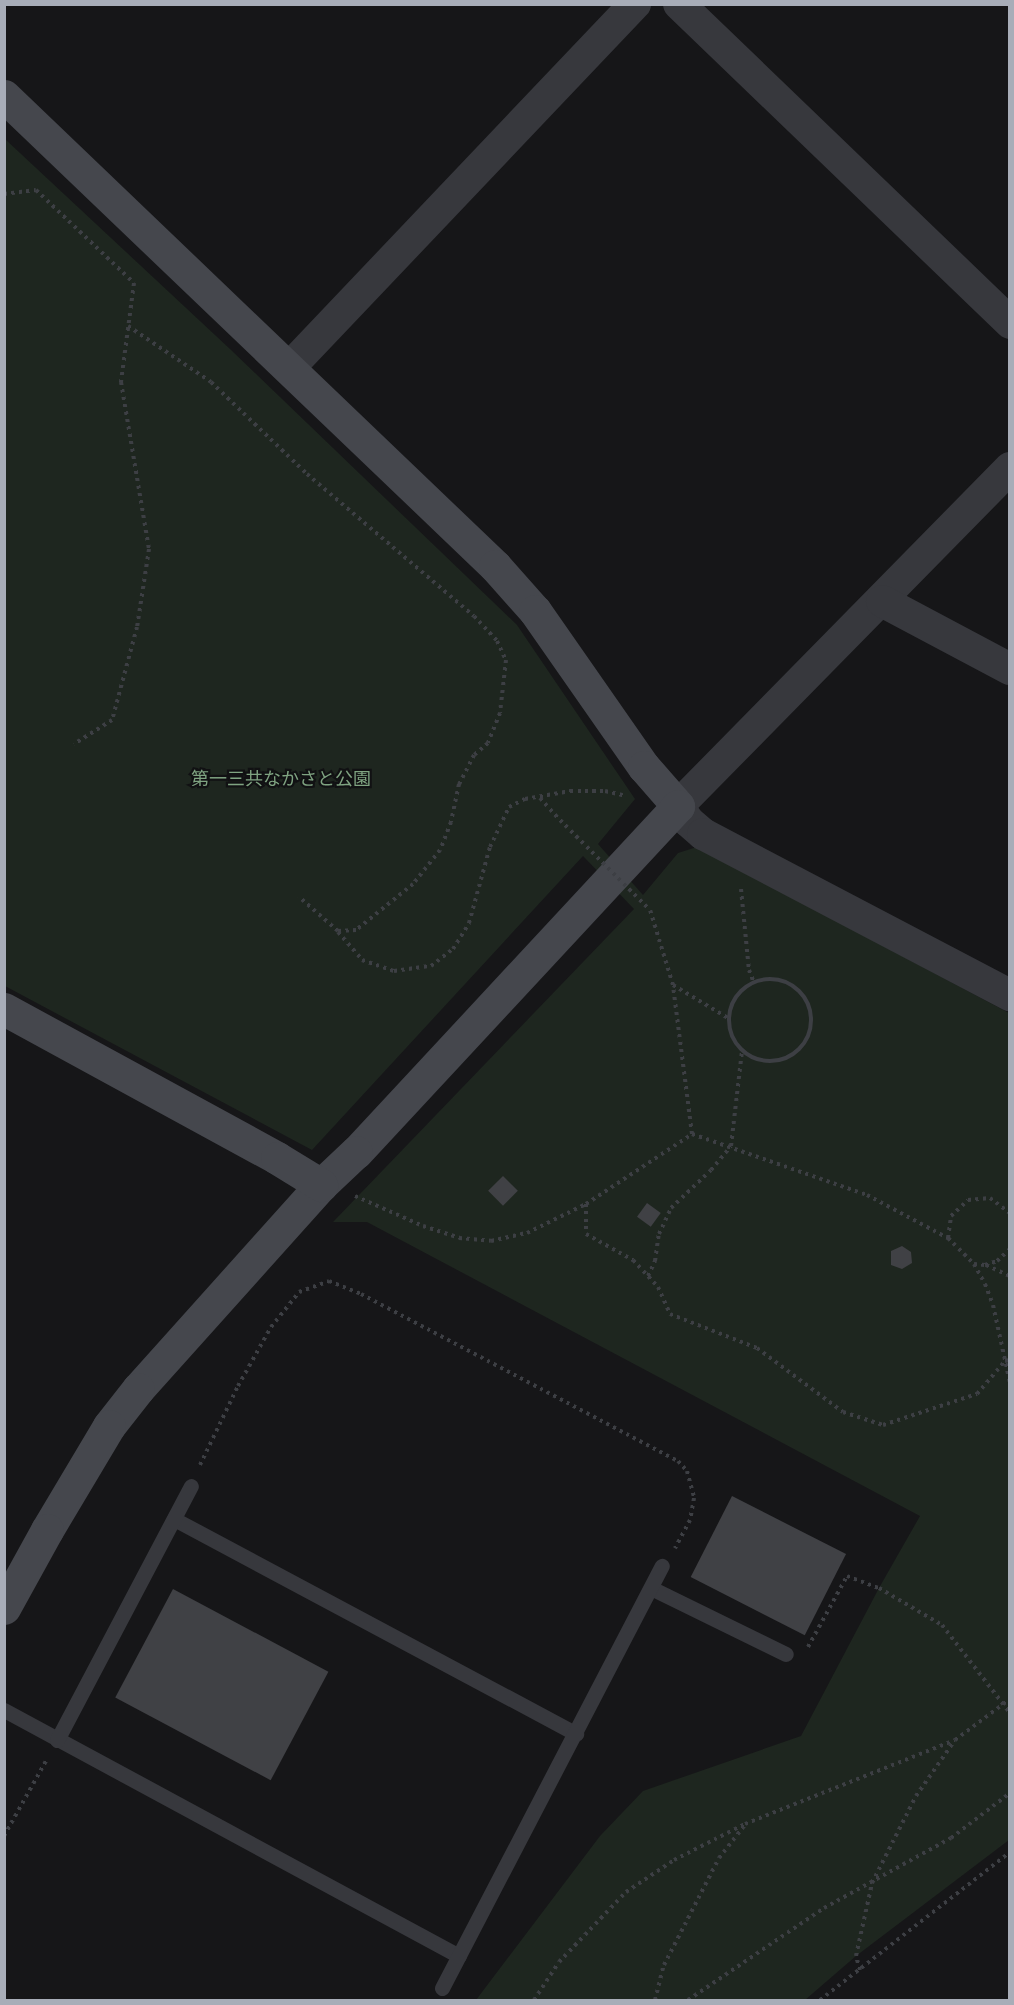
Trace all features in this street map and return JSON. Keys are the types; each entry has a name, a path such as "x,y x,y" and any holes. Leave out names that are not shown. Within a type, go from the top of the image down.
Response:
{"street":[{"path":"290,367 635,4"},
{"path":"679,4 1010,323"},
{"path":"4,96 290,367 495,566 535,611 644,767 688,821 703,834 1010,995"},
{"path":"4,1608 109,1426 138,1389 223,1292 678,806 882,601 1010,468"},
{"path":"882,601 1010,669"},
{"path":"4,1009 278,1158 321,1185"}],"lane":[{"path":"57,1740 191,1486"},
{"path":"174,1519 576,1734"},
{"path":"442,1988 663,1566"},
{"path":"651,1588 786,1654"},
{"path":"4,1710 459,1956"}],"path":[{"path":"4,194 36,190 134,283 121,382 148,549 137,627 112,720 74,744"},
{"path":"128,326 211,382 307,474 474,616 497,641 506,660 500,713 488,743 474,755 459,784 451,822 440,850 412,884 356,930 338,931"},
{"path":"298,897 338,931 362,960 394,971 431,966 453,949 469,923 490,847 509,807 525,799 570,791 605,791 634,799"},
{"path":"539,797 650,910 673,985 692,1134"},
{"path":"754,983 749,970 741,888 758,862"},
{"path":"774,979 788,983 799,991 807,1002 811,1016 810,1030 804,1043 782,1060 754,1059 742,1051 729,1030 728,1018 731,1005 738,994 754,983 774,979"},
{"path":"673,985 728,1018"},
{"path":"648,1276 655,1261 659,1234 670,1208 711,1170 731,1146 742,1051"},
{"path":"321,1185 459,1238 491,1241 527,1233 586,1204 692,1134"},
{"path":"692,1134 867,1195 948,1238 974,1264 993,1305 1010,1383"},
{"path":"948,1238 951,1216 968,1200 990,1198 1010,1213"},
{"path":"586,1204 586,1234 633,1260 658,1287 670,1314 757,1348 843,1412 884,1425 977,1394 1007,1361"},
{"path":"985,1265 996,1261 1010,1249"},
{"path":"974,1264 985,1265 1010,1276"},
{"path":"191,1486 238,1386 271,1327 299,1292 329,1281 361,1294 678,1461 687,1471 694,1498 690,1520 663,1566"},
{"path":"786,1654 801,1659 847,1576 879,1588 942,1625 1010,1713"},
{"path":"534,2001 559,1962 626,1892 674,1860 745,1824 954,1740 1010,1699"},
{"path":"4,1836 57,1740"},
{"path":"860,1970 856,1956 872,1883 916,1796 954,1740"},
{"path":"688,2001 806,1920 951,1838 1010,1793"},
{"path":"655,2001 669,1956 719,1858 745,1824"},
{"path":"820,2001 1010,1852"}],"green space":[{"name":"第一三共なかさと公園","path":"5,139 230,349 517,625 635,799 598,844 643,895 678,853 697,847 1009,1013 1009,1840 856,1956 805,2000 476,2000 600,1836 643,1791 801,1736 879,1588 920,1516 367,1222 333,1222 634,909 583,856 312,1150 5,986"}],"building":[{"path":"503,1176 518,1191 503,1206 488,1191"},
{"path":"647,1203 661,1213 651,1227 637,1217"},
{"path":"902,1246 911,1252 912,1263 902,1269 891,1265 891,1251"},
{"path":"732,1496 846,1554 805,1635 691,1577"},
{"path":"173,1589 328,1672 271,1780 115,1698"}]}
